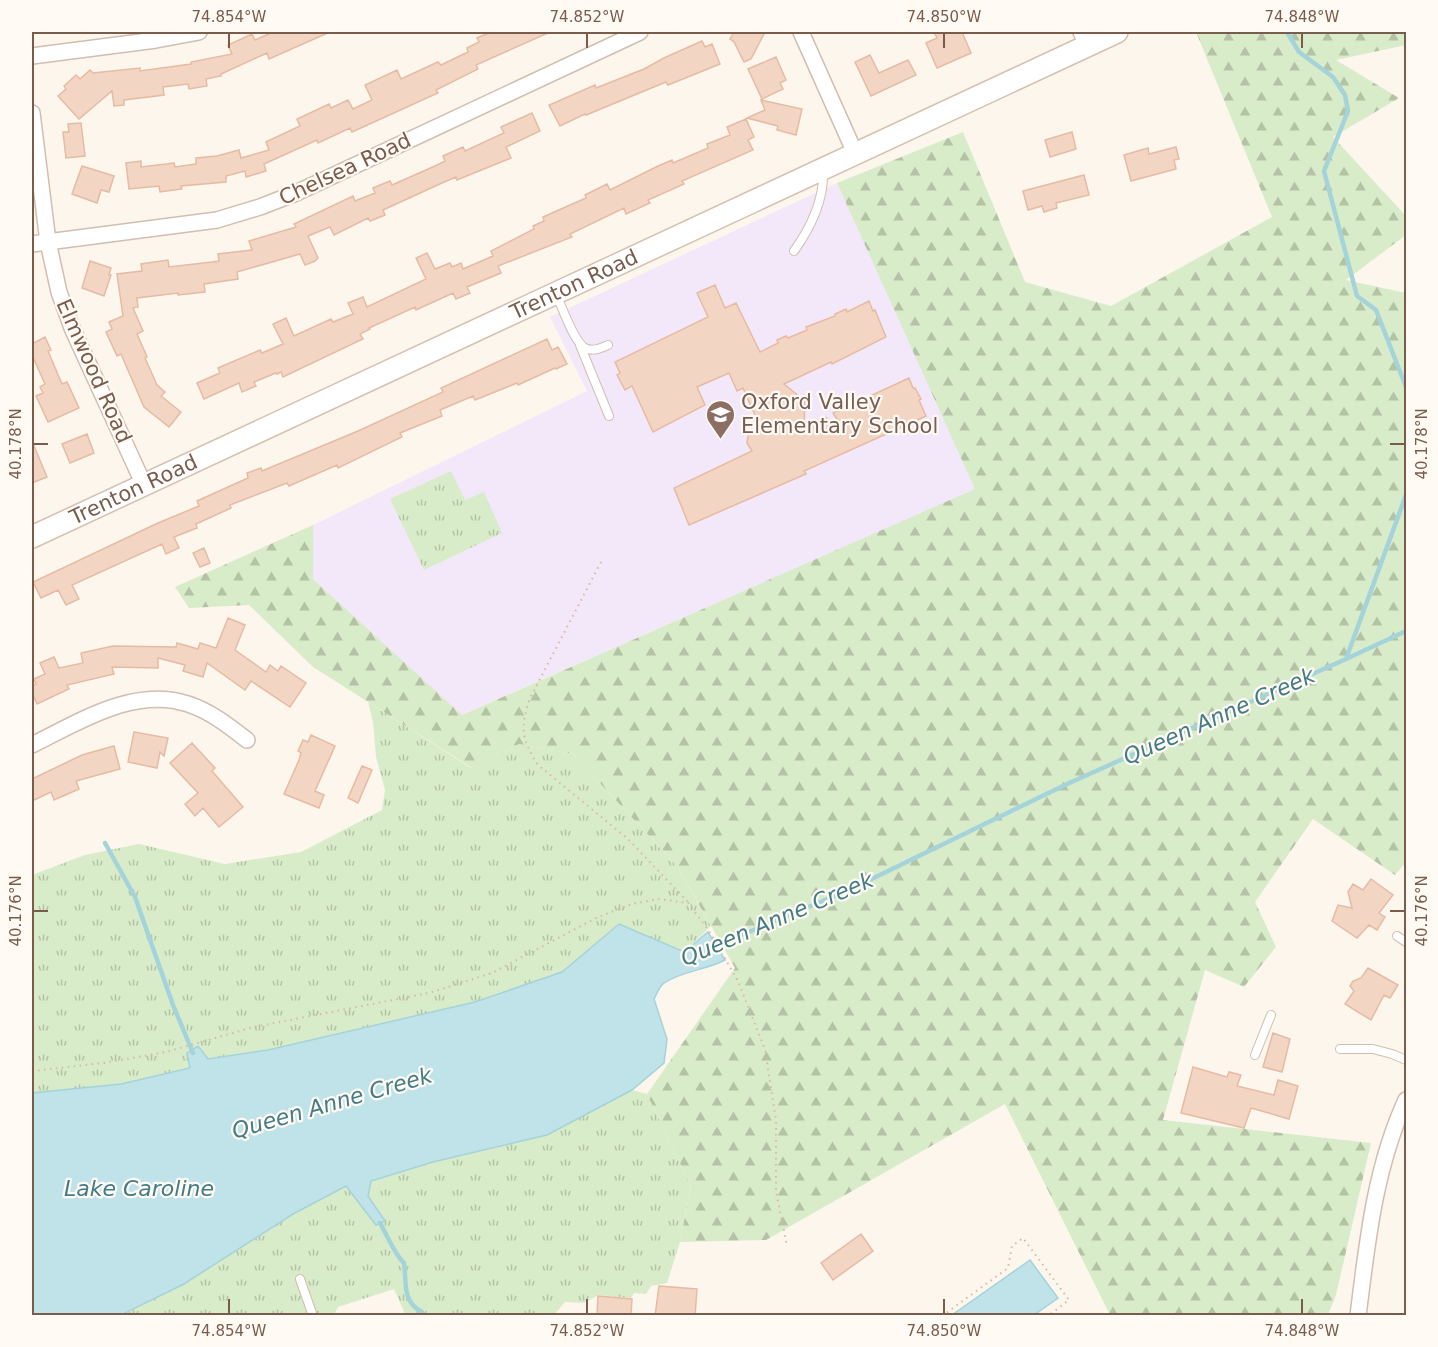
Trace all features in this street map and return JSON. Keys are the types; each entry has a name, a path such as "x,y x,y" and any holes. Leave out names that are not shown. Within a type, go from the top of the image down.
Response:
{"main road":[{"name":"Trenton Road","path":"32,537 855,153 1084,38 1117,32"}],"street":[{"path":"32,56 156,40 199,32"},
{"name":"Chelsea Road","path":"32,244 217,220 260,207 296,193 640,32"},
{"path":"801,32 855,153"},
{"name":"Elmwood Road","path":"32,113 48,242 59,292 72,328 144,485"},
{"path":"32,745 112,708 144,699 190,704 210,713 247,740"},
{"path":"1358,1316 1371,1221 1379,1183 1407,1100"}],"lane":[{"path":"794,250 805,234 821,197 823,168"},
{"path":"556,293 609,416"},
{"path":"579,343 587,349 598,349 608,345"},
{"path":"1397,936 1407,942"},
{"path":"1255,1055 1271,1015"},
{"path":"1340,1048 1373,1050 1407,1060"},
{"path":"300,1279 313,1316"}],"path":[{"path":"601,562 530,699 522,733 527,749 538,765 628,839 650,864 685,897 709,931 747,1000 765,1050 776,1120 776,1191 787,1246"},
{"path":"32,1071 103,1064 182,1048 254,1027 429,993 492,973 596,918 623,908 660,899 688,903"},
{"path":"942,1316 1008,1268 1012,1246 1023,1238 1069,1300 1048,1316"}],"shaded area":[{"name":"Oxford Valley Elementary School","path":"837,183 976,489 461,715 313,579 313,525 587,391 550,317"}],"green space":[{"path":"1196,32 1406,32 1406,45 1336,60 1399,98 1333,137 1406,216 1406,235 1346,280 1406,293 1406,862 1395,875 1313,819 1255,902 1276,947 1244,987 1205,970 1163,1120 1371,1143 1336,1295 1328,1315 1110,1315 1005,1104 766,1240 680,1242 691,1186 647,1094 735,968 677,866 573,754 519,744 472,768 313,667 249,605 189,608 175,587 313,525 313,579 462,715 975,489 837,183 963,132 1025,282 1111,306 1272,217"},
{"path":"451,471 465,500 484,492 502,533 424,570 390,499"},
{"path":"368,702 471,768 519,744 573,754 677,866 711,926 684,952 619,924 562,972 475,1002 268,1050 208,1059 187,1053 190,1068 121,1084 32,1093 32,875 85,855 139,844 225,864 301,852 382,810 385,790 376,757 373,722"},
{"path":"632,1090 647,1094 691,1186 680,1242 667,1283 651,1286 646,1294 634,1293 631,1298 599,1295 584,1303 565,1302 554,1315 406,1316 394,1289 338,1307 334,1315 121,1316 188,1282 293,1214 346,1186 384,1221 368,1196 371,1181 433,1162 547,1135"}],"water":[{"name":"Lake Caroline","path":"619,924 684,952 708,932 725,960 678,976 661,986 654,999 667,1039 664,1063 632,1090 547,1135 433,1162 371,1181 368,1196 385,1221 376,1225 346,1186 293,1214 184,1284 121,1315 32,1315 32,1093 121,1084 190,1068 187,1053 198,1046 208,1059 268,1050 475,1002 562,972"},
{"path":"1030,1260 1058,1298 1034,1315 952,1315"}],"building":[{"path":"273,32 330,32 269,59 267,53 221,76 206,79 207,86 189,89 188,84 163,87 164,95 124,100 124,105 114,106 112,91 79,119 58,96 66,89 64,86 76,75 80,79 90,70 93,73 140,68 140,71 191,64 191,62 232,54 228,45 252,34 255,40"},
{"path":"491,32 550,32 476,65 478,69 436,90 438,93 352,132 350,128 318,143 317,140 264,164 266,171 246,177 245,171 226,176 226,182 181,186 182,189 160,192 159,186 129,189 126,163 141,161 141,167 174,163 175,167 196,164 196,158 217,156 239,150 241,158 269,150 266,142 300,126 297,119 329,104 331,108 348,100 353,109 372,100 365,85 397,70 401,79 438,62 441,65 468,52 467,48 479,42 477,38"},
{"path":"734,32 765,32 751,59 744,62 734,42 730,39"},
{"path":"934,32 962,32 971,53 937,68 926,43 937,38"},
{"path":"702,41 705,47 712,44 720,64 668,85 666,82 560,126 549,105 595,85 596,88 644,69"},
{"path":"870,55 879,73 908,60 916,75 871,96 855,62"},
{"path":"776,57 786,80 780,83 783,89 762,99 748,69"},
{"path":"761,100 802,109 796,135 777,130 778,126 747,118 765,110"},
{"path":"532,113 540,131 506,147 511,158 457,180 456,177 442,183 383,210 385,215 370,221 368,218 334,235 330,227 308,236 318,258 315,261 305,265 300,254 237,272 238,279 204,284 205,292 137,298 138,307 133,308 143,331 137,334 147,357 145,358 157,385 165,392 161,396 181,412 169,427 144,407 121,354 117,356 106,332 112,329 109,322 123,316 117,274 142,271 141,264 168,260 169,267 212,262 219,261 218,254 252,250 249,241 296,227 294,224 353,196 355,201 375,193 373,188 390,181 392,185 435,166 445,161 443,156 463,147 465,151 504,133 501,127"},
{"path":"746,119 754,137 748,140 753,150 682,181 684,184 648,200 650,203 626,214 624,208 570,234 572,237 498,266 501,273 467,287 470,293 456,299 453,293 416,310 415,307 369,328 360,334 363,339 283,377 281,372 276,373 254,382 256,386 242,392 239,383 204,399 197,383 220,373 218,368 260,350 262,353 283,344 273,324 286,318 294,336 331,319 333,322 353,314 348,303 363,297 367,307 426,279 416,258 427,253 435,269 450,263 452,267 461,263 463,269 493,256 491,251 534,229 533,226 544,221 543,217 586,198 585,195 607,184 610,190 672,160 673,163 708,148 707,144 730,135 727,127"},
{"path":"81,123 85,156 66,158 63,132 69,132 68,124"},
{"path":"1072,132 1076,149 1050,157 1045,140"},
{"path":"1176,147 1179,159 1174,160 1176,169 1131,181 1124,155 1148,148 1149,154"},
{"path":"82,166 114,176 109,192 101,190 97,203 72,194"},
{"path":"1084,175 1089,195 1056,203 1057,208 1044,212 1042,206 1028,210 1023,191"},
{"path":"90,261 111,268 104,296 82,288"},
{"path":"715,285 725,308 736,303 760,352 778,343 777,340 807,330 806,327 835,316 846,309 847,312 869,301 873,311 875,310 886,337 832,364 831,362 784,384 805,401 804,427 825,417 847,434 833,413 909,378 921,399 919,400 926,416 804,471 806,474 689,525 674,488 752,451 747,443 748,436 761,429 743,388 737,391 729,373 697,387 705,405 653,432 632,386 625,390 617,375 620,373 615,362 708,317 697,293"},
{"path":"45,337 51,350 48,351 62,384 67,382 79,408 48,422 36,396 43,393 40,387 45,384 32,355 32,344"},
{"path":"547,339 552,350 558,347 567,364 518,385 517,383 475,400 473,396 440,410 442,416 400,433 402,437 338,468 337,465 289,486 287,483 230,505 231,508 196,524 197,528 174,537 179,548 166,554 162,544 72,585 79,599 66,605 58,590 41,598 33,582 199,506 197,501 248,478 247,473 261,468 262,471 358,431 443,392 441,388"},
{"path":"87,434 94,453 70,463 62,444"},
{"path":"32,441 47,477 32,483"},
{"path":"204,548 210,563 200,567 193,553"},
{"path":"228,618 245,625 235,650 266,672 270,665 278,671 281,666 306,683 290,707 251,681 245,690 207,663 203,677 183,671 185,665 158,658 158,668 112,667 114,674 67,685 69,689 37,704 32,692 32,686 36,684 34,679 45,674 40,663 54,657 59,668 83,663 81,653 113,646 176,647 177,643 198,649 200,643 216,648"},
{"path":"134,732 168,738 164,756 160,752 157,768 128,762"},
{"path":"311,735 335,746 315,791 324,795 319,808 284,794 299,760 301,753 298,751 303,740 308,742"},
{"path":"192,743 215,768 212,771 243,807 219,827 203,808 195,816 185,804 198,793 170,763"},
{"path":"114,746 120,769 76,781 79,789 54,800 51,792 32,801 32,779 82,755"},
{"path":"362,766 372,770 358,803 348,798"},
{"path":"1371,879 1393,895 1379,913 1385,917 1377,930 1369,925 1357,938 1332,921 1338,905 1352,908 1348,892 1353,884 1363,890"},
{"path":"1368,968 1398,985 1390,998 1384,995 1371,1020 1345,1004 1354,991 1350,986 1353,981 1361,978"},
{"path":"1273,1033 1290,1039 1282,1072 1263,1067"},
{"path":"1193,1067 1227,1077 1229,1072 1241,1075 1237,1086 1274,1095 1278,1080 1298,1086 1289,1119 1251,1108 1244,1128 1181,1113"},
{"path":"861,1234 873,1251 833,1280 821,1263"},
{"path":"659,1286 697,1289 695,1316 655,1316"},
{"path":"598,1296 632,1299 631,1316 597,1316"}],"waterway":[{"name":"Queen Anne Creek","path":"1287,32 1299,52 1333,77 1345,95 1348,111 1324,171 1357,296 1376,310 1406,387"},
{"name":"Queen Anne Creek","path":"713,947 849,890 1067,784 1346,659 1406,495"},
{"path":"1346,659 1406,631"},
{"path":"105,843 135,897 173,1005 193,1053"},
{"path":"380,1223 394,1250 404,1263 408,1296 423,1316"}],"place":[{"name":"Oxford Valley Elementary School","path":"720,440"}]}
